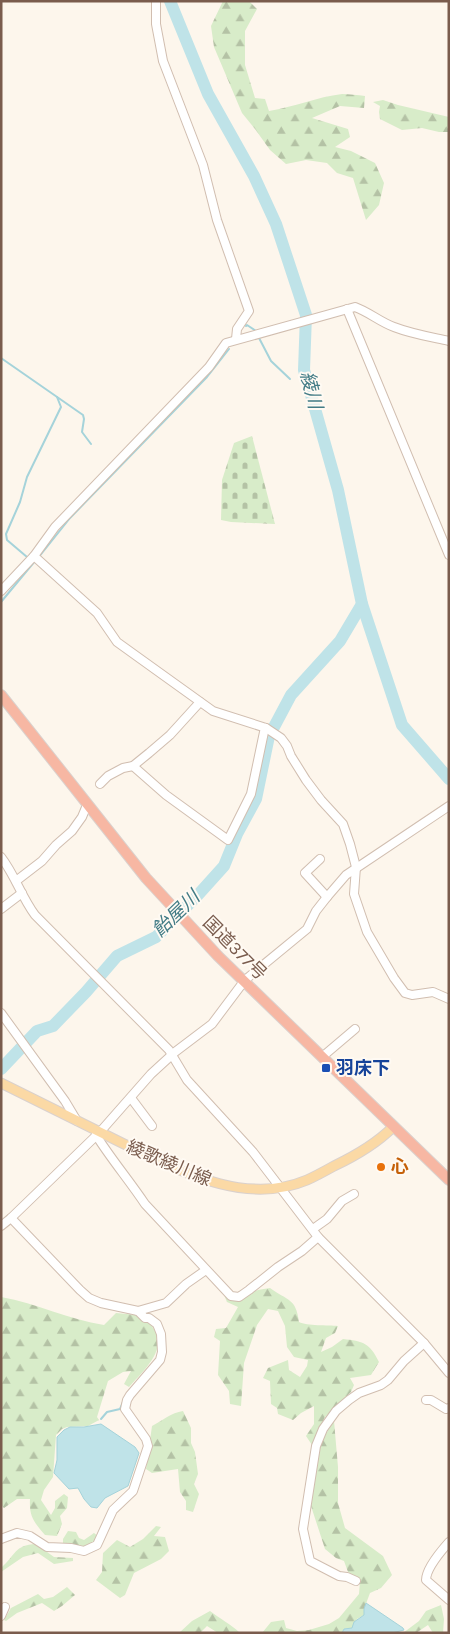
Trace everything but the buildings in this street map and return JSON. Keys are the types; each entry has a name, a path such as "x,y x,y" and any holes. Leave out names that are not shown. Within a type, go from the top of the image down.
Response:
{"highway":[{"name":"国道377号","path":"1,695 146,878 180,915 218,956 449,1180"}],"main road":[{"name":"綾歌綾川線","path":"1,1083 98,1133 178,1170 217,1184 254,1189 279,1187 306,1181 350,1158 383,1137 393,1126"}],"street":[{"path":"156,1 156,24 163,61 203,165 217,220 249,311 237,329 238,339"},
{"path":"1,592 36,558 55,526 209,367 226,342 355,307 396,328 449,341"},
{"path":"344,309 449,555"},
{"path":"36,558 97,613 117,642 213,711 266,728 282,738 306,780 343,824 356,867 354,894 366,932 394,978 405,993 412,995 433,992 449,999"},
{"path":"100,784 108,776 122,768 133,766 170,735 200,702"},
{"path":"133,766 166,795 228,840 251,794 266,728"},
{"path":"16,880 42,861 72,831 82,817 87,805"},
{"path":"1,1226 98,1133 151,1074 212,1024 244,980 306,929 327,896 346,875 449,806"},
{"path":"1,857 9,867 26,902 35,915 169,1050 187,1080 254,1152 318,1237 424,1343 449,1373"},
{"path":"320,859 305,873 327,896"},
{"path":"1,909 22,894"},
{"path":"1,1012 65,1101 77,1121"},
{"path":"322,1057 355,1029"},
{"path":"131,1098 152,1126"},
{"path":"98,1133 108,1154 145,1204 231,1296 239,1296 278,1266 302,1252 318,1237"},
{"path":"313,1230 327,1219 342,1201 354,1194"},
{"path":"11,1218 80,1290 89,1298 102,1303 138,1311 166,1303 186,1284 206,1270"},
{"path":"1,1539 17,1533 30,1536 47,1547 71,1548 84,1551 97,1544 113,1510 133,1491 148,1446 146,1439 128,1415 125,1409 126,1404 130,1395 160,1360 162,1352 161,1334 157,1324 149,1318 145,1318 138,1311"},
{"path":"356,1581 339,1576 310,1561 303,1529 316,1446 323,1429 336,1411 359,1392 381,1385 388,1380 404,1361 424,1343"},
{"path":"426,1400 431,1400 446,1409 449,1408"},
{"path":"449,1542 426,1575 426,1580 449,1600"},
{"path":"1,1616 5,1607"}],"green space":[{"path":"223,1 249,1 257,9 245,31 245,65 255,98 265,99 269,111 333,95 365,96 364,108 340,106 312,118 348,129 350,137 335,147 351,151 375,163 384,183 379,205 366,220 353,178 337,173 327,163 306,160 286,164 270,150 242,113 214,47 211,26"},
{"path":"383,100 449,117 449,132 422,128 402,130 380,119 380,106 373,102"},
{"path":"252,436 275,524 221,520 222,480 234,443"},
{"path":"270,1288 293,1304 298,1314 299,1322 312,1325 338,1326 335,1333 326,1338 321,1352 343,1339 356,1341 369,1347 379,1362 371,1375 350,1378 354,1385 351,1392 325,1417 312,1445 306,1436 314,1424 314,1406 293,1420 278,1414 277,1408 271,1404 270,1381 263,1378 268,1368 288,1360 289,1370 300,1377 307,1366 308,1360 294,1357 287,1347 285,1326 278,1311 268,1309 257,1325 244,1363 241,1406 230,1404 229,1391 218,1375 220,1341 214,1337 216,1329 226,1328 238,1307 227,1302 224,1295 239,1300 258,1290"},
{"path":"1,1297 104,1325 116,1313 137,1315 143,1322 146,1321 154,1329 158,1338 158,1347 154,1356 129,1387 124,1384 131,1371 123,1372 108,1381 97,1417 99,1420 88,1426 67,1427 56,1435 53,1477 44,1490 41,1500 51,1515 55,1508 55,1501 64,1494 68,1497 67,1508 60,1516 62,1524 57,1536 45,1535 38,1526 31,1515 30,1499 17,1499 4,1508 1,1505"},
{"path":"183,1411 191,1428 191,1443 195,1452 198,1474 194,1484 199,1494 193,1512 186,1510 186,1501 180,1492 178,1469 152,1473 146,1469 152,1426 171,1415"},
{"path":"334,1421 338,1467 338,1503 345,1528 383,1556 392,1575 381,1588 370,1593 364,1609 364,1615 357,1619 352,1628 344,1629 342,1633 262,1633 271,1622 284,1620 286,1628 297,1631 309,1630 329,1624 339,1618 359,1594 360,1581 348,1572 344,1561 336,1558 325,1549 311,1506 320,1443"},
{"path":"156,1526 161,1527 154,1536 165,1537 169,1551 161,1559 134,1573 125,1595 120,1598 96,1580 102,1572 103,1553 117,1540 130,1547 143,1539"},
{"path":"68,1531 76,1532 79,1538 84,1540 94,1533 98,1536 93,1543 84,1549 63,1544 63,1539"},
{"path":"36,1544 54,1557 73,1558 73,1561 54,1564 38,1553 23,1557 1,1572 1,1568 19,1549 23,1546"},
{"path":"67,1587 75,1595 54,1611 42,1603 17,1613 6,1621 4,1620 11,1608 38,1594 44,1599 53,1597"},
{"path":"441,1605 444,1619 443,1633 433,1633 428,1625 416,1633 403,1633 419,1621 426,1611"},
{"path":"210,1611 240,1633 218,1633 207,1626 200,1633 179,1633 192,1621"}],"water":[{"path":"101,1424 135,1447 139,1453 128,1486 105,1498 97,1508 91,1507 78,1488 69,1489 54,1473 57,1460 57,1437 70,1427"},
{"path":"366,1603 404,1630 392,1633 342,1633 344,1629 352,1628 354,1622 364,1615"}],"waterway":[{"name":"綾川","path":"170,1 208,94 254,176 276,224 306,315 304,370 338,490 362,604 402,725 449,779"},
{"path":"246,326 256,331"},
{"path":"258,336 271,361 290,379"},
{"path":"38,558 70,518 207,377 229,349"},
{"path":"1,358 83,415 82,432 91,444"},
{"path":"27,557 7,540 6,534 20,502 27,477 61,407 57,397"},
{"path":"1,602 35,561"},
{"name":"飴屋川","path":"274,727 291,695 340,641 362,604"},
{"name":"飴屋川","path":"1,1069 37,1031 53,1026 117,956 156,937 224,866 237,834 256,799 269,736"},
{"path":"101,1419 107,1412 120,1409 123,1402"}],"place":[{"name":"羽床下","path":"326,1068"},
{"name":"心","path":"381,1167"}]}
